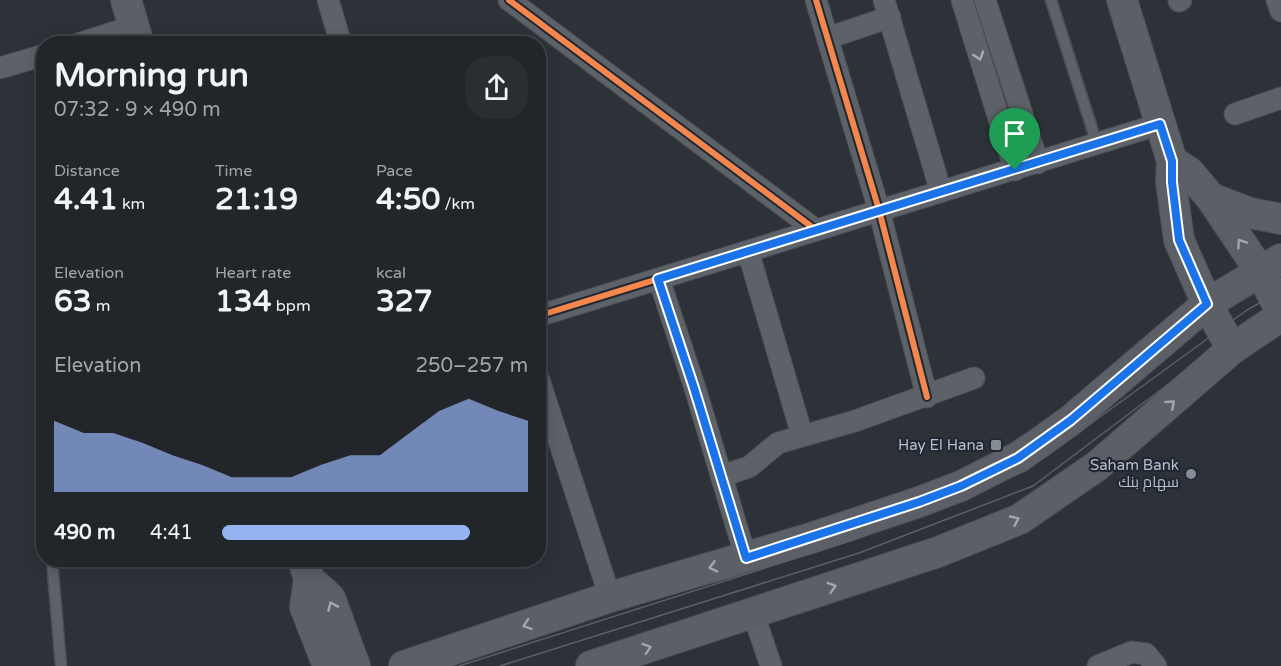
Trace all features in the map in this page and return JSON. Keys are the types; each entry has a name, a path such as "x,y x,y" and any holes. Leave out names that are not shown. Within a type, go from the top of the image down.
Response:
{"main road":[{"path":"1122,0 1172,161 1172,182 1179,240 1207,304 1232,349"},
{"path":"591,666 938,552 1020,519 1097,466 1232,349 1281,314 1270,265 1189,172 1172,161"},
{"path":"1211,198 1250,213 1281,219"},
{"path":"404,666 610,597 746,558 919,502 961,486 1018,458 1071,420 1207,304 1270,265"},
{"path":"306,569 305,608 328,666"},
{"path":"306,569 330,598 355,666"}],"street":[{"path":"328,0 339,36"},
{"path":"816,0 879,210 927,397"},
{"path":"962,0 1015,170"},
{"path":"985,0 1038,163"},
{"path":"1277,0 1281,10"},
{"path":"522,4 816,230"},
{"path":"828,38 887,9 941,192"},
{"path":"99,36 133,23"},
{"path":"0,68 36,57"},
{"path":"1235,114 1281,98"},
{"path":"546,314 1160,124"},
{"path":"748,251 802,435"},
{"path":"658,279 746,558"},
{"path":"721,476 749,467 778,443 855,421 927,397 974,378"},
{"path":"546,401 610,597"},
{"path":"753,613 771,666"},
{"path":"1098,666 1132,652 1146,654 1155,666"}],"lane":[{"path":"1051,0 1097,144"},
{"path":"53,567 61,666"}],"tram line":[{"path":"459,666 856,539 1027,470 1247,310 1281,291"},
{"path":"500,666 859,553 1033,486 1243,328 1281,307"}],"cycle path":[{"path":"509,0 816,230"},
{"path":"816,0 879,210 927,397"},
{"path":"546,314 1160,124"}],"place":[{"name":"Hay El Hana","path":"996,445"},
{"name":"Saham Bank سهام بنك","path":"1191,474"}],"route":[{"path":"1160,124 1172,161 1172,182 1179,240 1207,304 1071,420 1018,458 961,486 919,502 746,558 658,279 1015,170 1160,124"}]}
